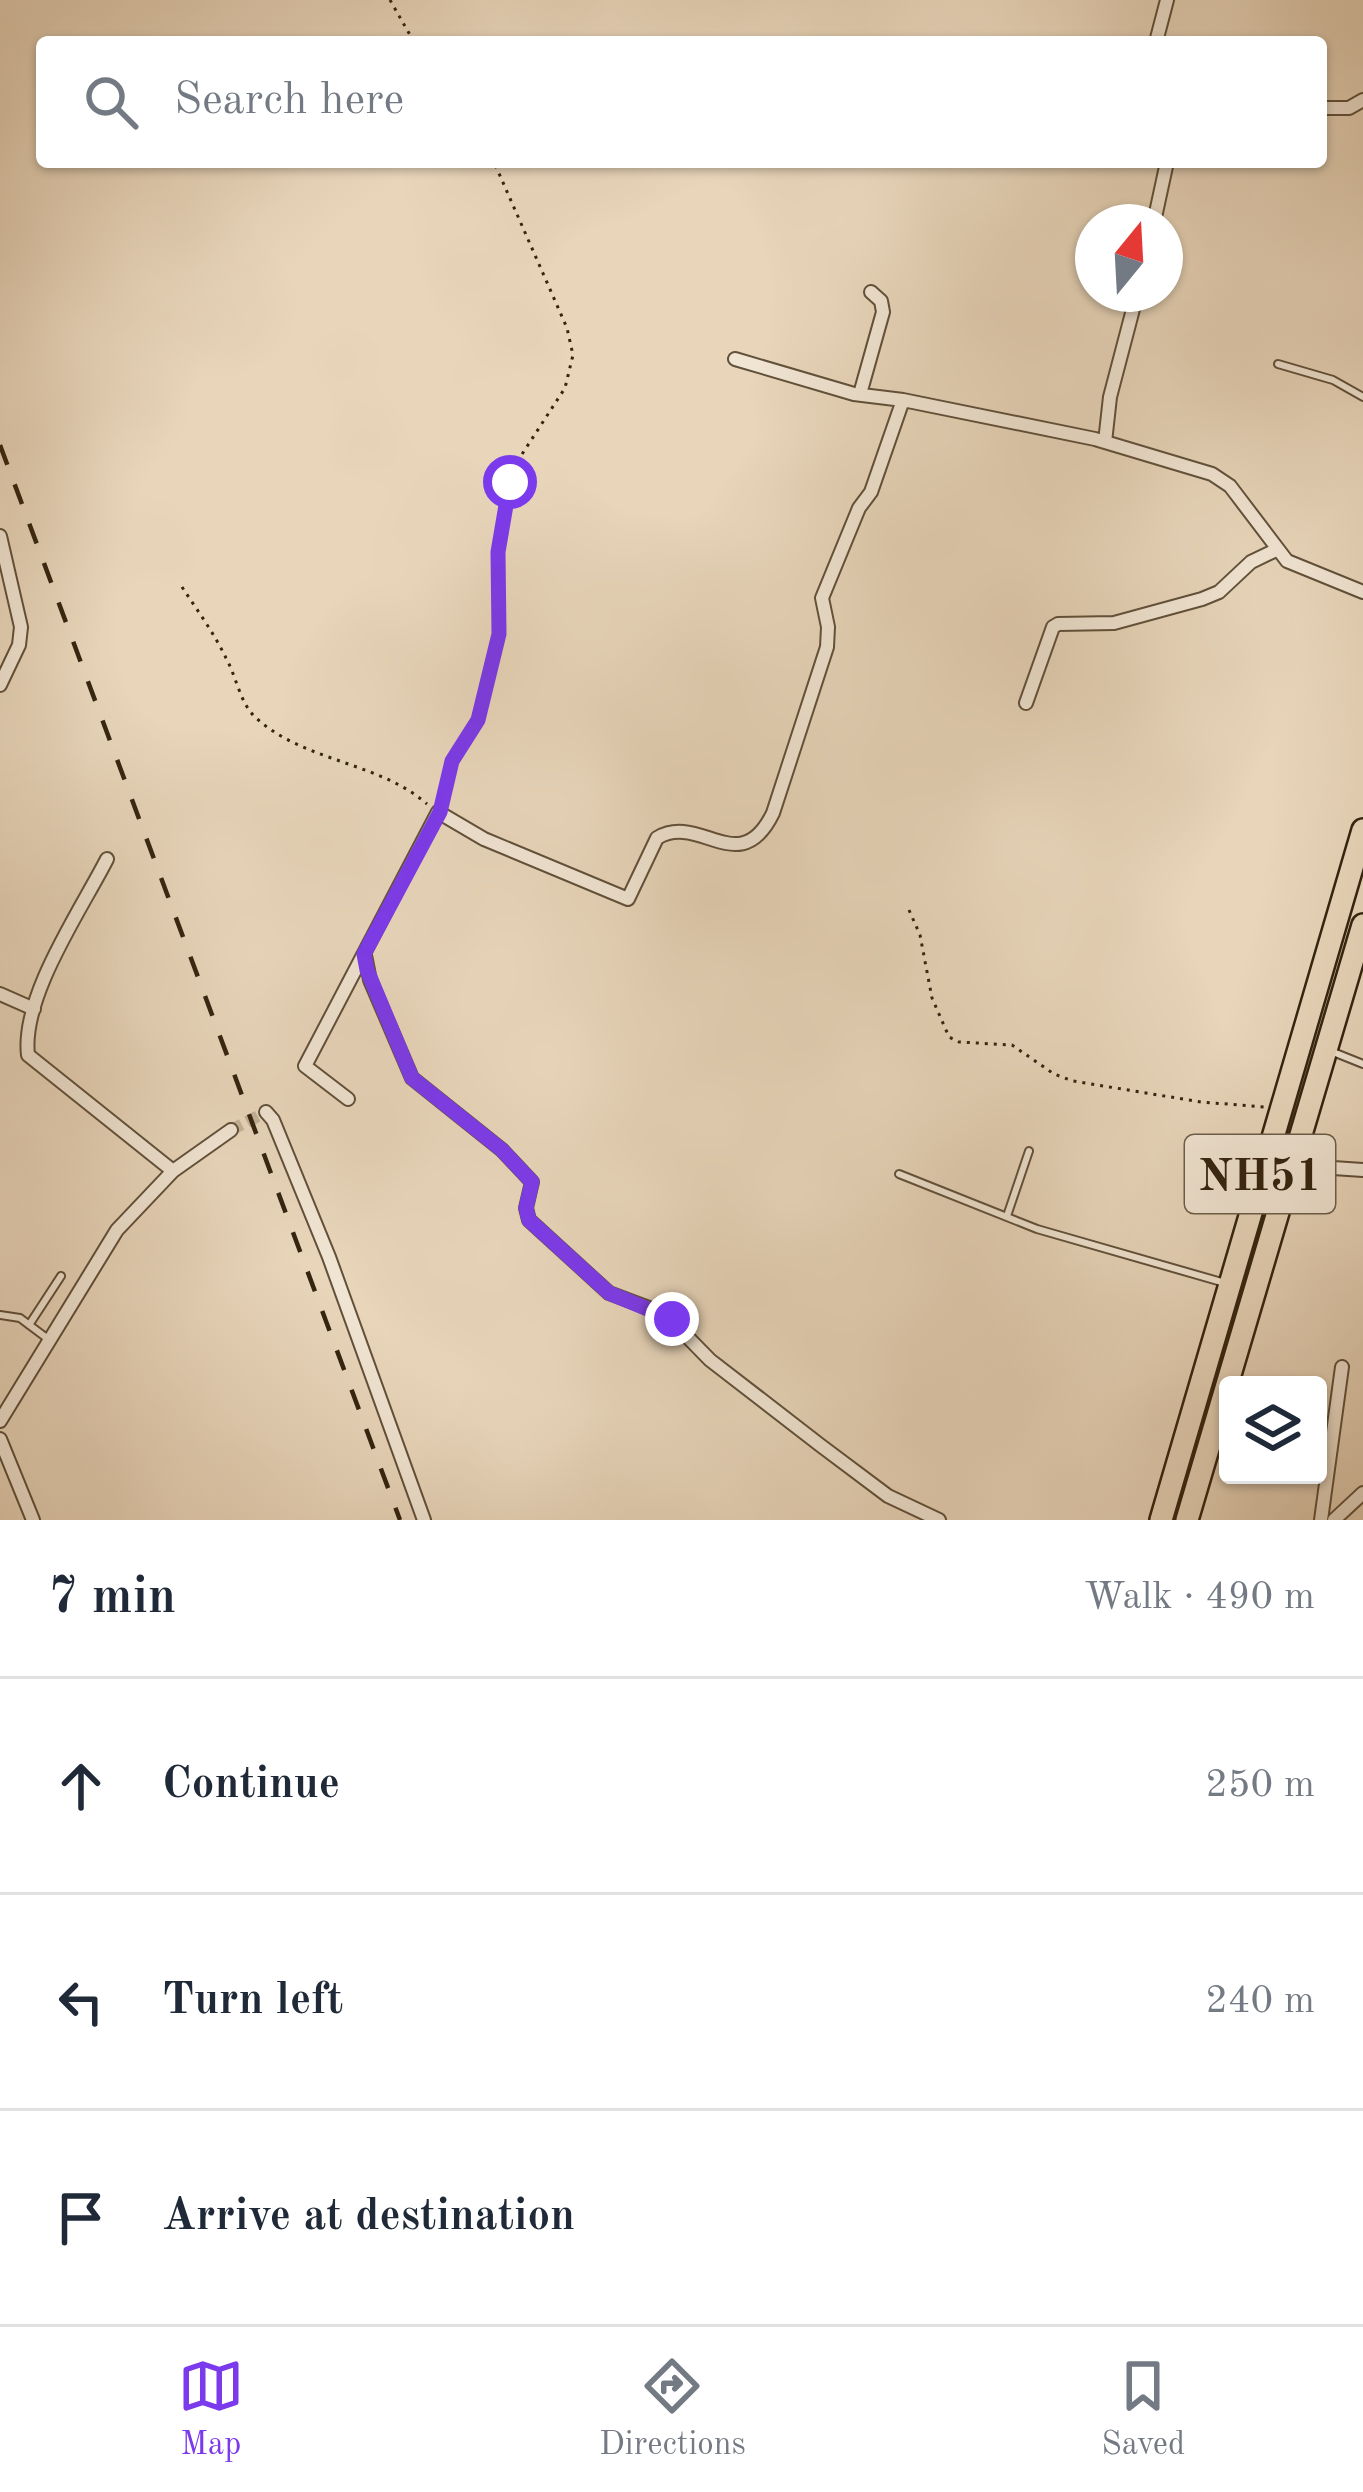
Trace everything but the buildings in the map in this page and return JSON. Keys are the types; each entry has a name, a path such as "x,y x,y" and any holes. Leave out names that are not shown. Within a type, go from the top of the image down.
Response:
{"highway":[{"name":"NH51","path":"1161,1520 1363,830"},
{"name":"NH51","path":"1187,1520 1363,925"},
{"path":"1322,963 1349,971"}],"street":[{"path":"1158,36 1167,0"},
{"path":"1327,108 1349,108 1363,100"},
{"path":"1158,204 1166,168"},
{"path":"860,394 883,312 881,301 871,292"},
{"path":"1105,442 1110,397 1132,312"},
{"path":"735,359 860,394 1105,442 1224,480 1276,550 1297,567 1363,592"},
{"path":"348,1099 305,1066 439,812 484,839 628,899 656,838 663,834 676,832 744,845 761,834 773,813 827,646 824,594 859,508 871,492 903,400"},
{"path":"0,536 21,627 19,645 0,685"},
{"path":"1026,703 1053,627 1114,623 1202,599 1219,592 1251,562 1276,550"},
{"path":"107,859 34,1009 27,1038 32,1061 173,1171"},
{"path":"364,954 370,980 412,1078 502,1150 532,1182 526,1208 529,1220 609,1293 672,1319 710,1360 820,1445 888,1496 939,1520"},
{"path":"0,994 34,1009"},
{"path":"266,1112 329,1257 424,1520"},
{"path":"0,1421 117,1230 173,1171 231,1130"},
{"path":"1294,1154 1333,1168 1363,1170"},
{"path":"1322,1520 1342,1367"},
{"path":"0,1439 35,1519"},
{"path":"1334,1520 1363,1493"}],"lane":[{"path":"1278,364 1333,380 1363,397"},
{"path":"1325,1050 1363,1064"},
{"path":"1007,1217 1029,1151"},
{"path":"899,1174 1007,1217 1228,1284"},
{"path":"29,1324 61,1276"},
{"path":"0,1315 13,1315 49,1340"}],"path":[{"path":"391,0 411,36"},
{"path":"182,587 215,636 256,718 292,741 407,788 439,812 452,761 478,720 499,634 498,552 510,482 515,465 565,388 573,355 567,328 497,168"},
{"path":"909,910 920,935 932,998 945,1032 955,1041 1012,1045 1072,1081 1279,1109"}],"tunnel":[{"path":"231,1130 266,1112"}],"railway":[{"path":"0,445 400,1520"}],"route":[{"path":"510,482 498,552 499,634 478,720 452,761 440,812 364,954 367,970 412,1078 502,1150 532,1182 526,1208 529,1220 609,1293 672,1319"}]}
